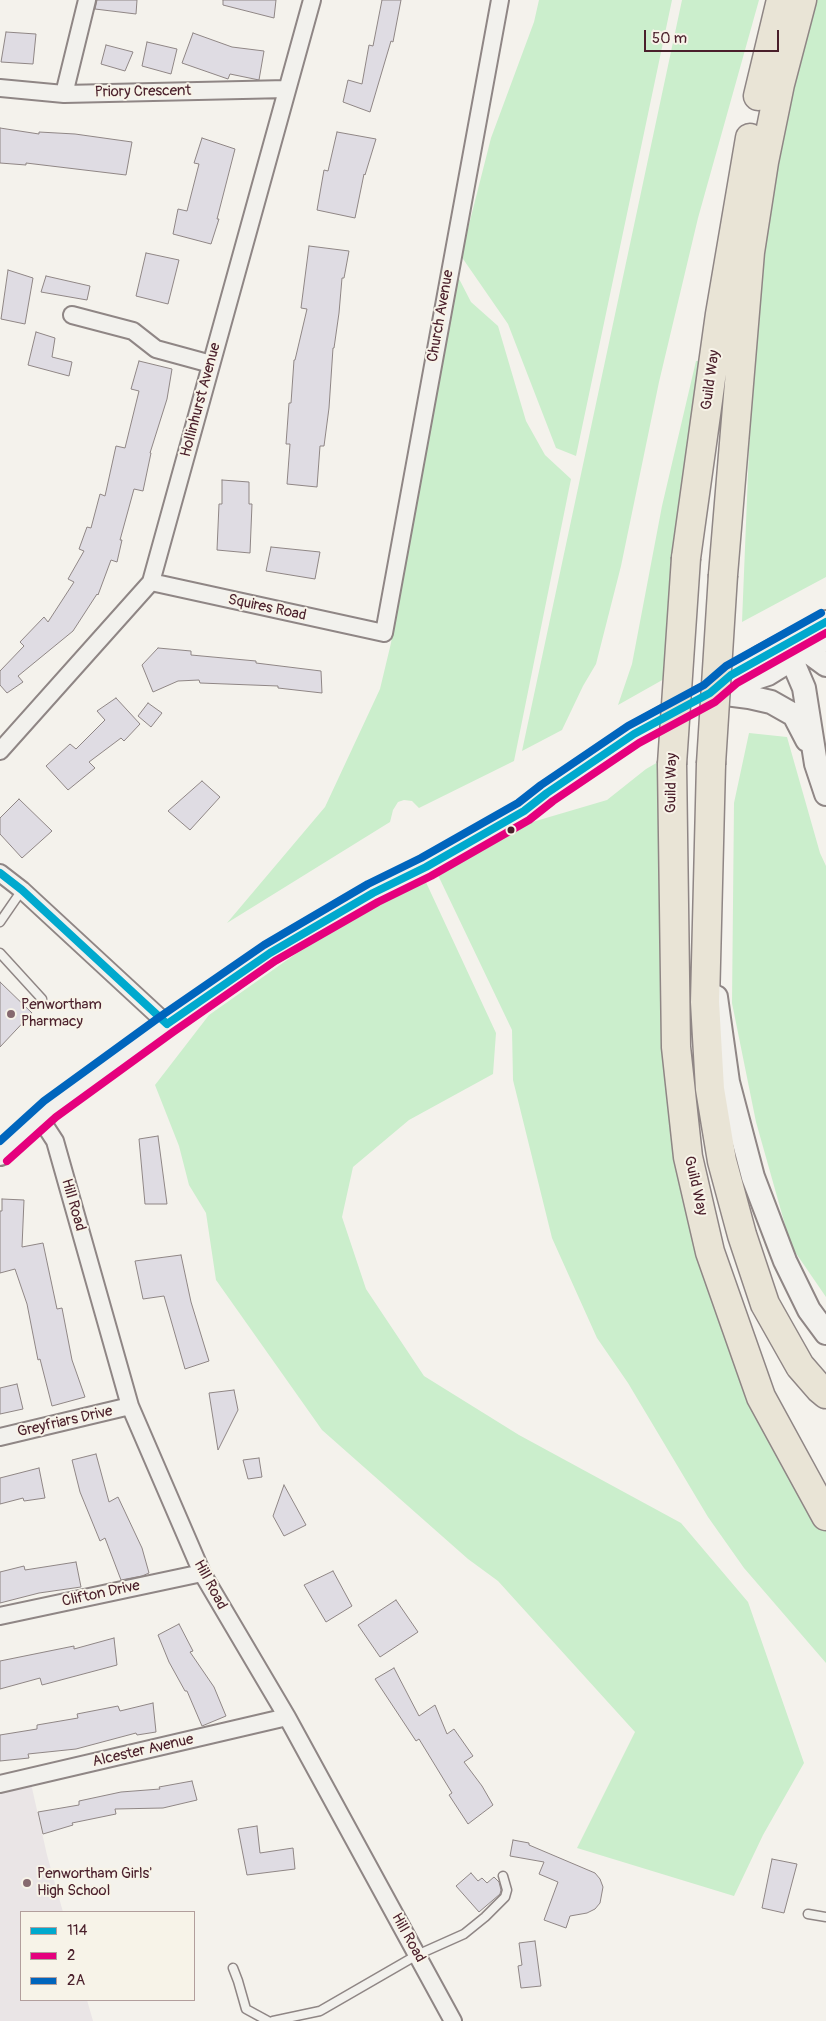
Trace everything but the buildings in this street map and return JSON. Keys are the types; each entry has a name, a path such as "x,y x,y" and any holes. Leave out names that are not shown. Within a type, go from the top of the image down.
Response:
{"highway":[{"name":"Guild Way","path":"781,0 761,78 741,182 720,314 686,558 672,764 676,1047 688,1157 710,1252 761,1397 826,1516"},
{"name":"Guild Way","path":"802,0 780,84 764,162 750,252 745,330 723,575 711,764 708,936 704,1002 710,1089 722,1161 742,1235 765,1304 800,1366 826,1394"}],"street":[{"path":"64,94 87,0"},
{"name":"Hollinhurst Avenue","path":"0,751 151,582 312,0"},
{"name":"Church Avenue","path":"384,633 500,0"},
{"name":"Priory Crescent","path":"0,88 64,94 287,89"},
{"path":"72,315 133,331 156,349 211,364"},
{"name":"Squires Road","path":"151,582 384,633"},
{"path":"797,651 826,622"},
{"path":"0,1154 40,1118 167,1024 270,953 373,893 426,867 524,811 547,793 634,734 710,692 731,675 797,651 826,638"},
{"path":"797,651 826,665"},
{"path":"797,651 816,764"},
{"path":"710,692 771,702 794,715 804,732 826,794"},
{"path":"0,873 22,890 167,1024"},
{"path":"708,936 728,1082 753,1177 785,1261 808,1310 826,1333"},
{"name":"Hill Road","path":"40,1118 55,1140 130,1406 202,1573 287,1717 453,2021"},
{"name":"Greyfriars Drive","path":"0,1437 130,1406"},
{"name":"Clifton Drive","path":"0,1616 202,1573"},
{"name":"Alcester Avenue","path":"0,1784 287,1717"}],"lane":[{"path":"0,922 22,890"},
{"path":"0,953 42,999"},
{"path":"273,2021 320,2011 417,1955 464,1934 485,1917 506,1893 503,1876"},
{"path":"808,1914 826,1917"},
{"path":"233,1968 246,2009 268,2021"}],"shaded area":[{"name":"Penwortham Girls' High School","path":"30,1779 47,1855 63,1911 20,1911 20,2001 87,2001 93,2021 0,2021 0,1785"}],"green space":[{"path":"539,0 672,0 576,456 556,448 508,324 461,256 491,138 534,22"},
{"path":"682,0 759,0 698,218 659,382 621,566 596,664 562,730 522,751"},
{"path":"817,0 826,0 826,577 742,622 750,424 758,298 779,157 801,51"},
{"path":"454,269 471,302 498,326 526,421 545,455 571,479 514,761 419,808 412,801 404,800 398,802 393,810 390,822 227,923 325,807 380,689 391,643 415,491"},
{"path":"696,361 700,361 673,674 618,705 632,664 662,506"},
{"path":"749,733 787,737 820,853 826,866 826,1297 791,1246 756,1122 732,1003 734,803"},
{"path":"665,758 670,1100 819,1522 826,1530 826,1663 744,1568 708,1517 628,1383 597,1338 552,1238 513,1080 512,1030 436,871 529,823 607,800 646,769"},
{"path":"424,878 496,1033 493,1074 409,1120 353,1167 342,1217 366,1289 424,1376 519,1435 681,1523 748,1602 804,1763 763,1835 734,1896 577,1848 635,1732 498,1581 468,1559 322,1430 216,1280 206,1213 189,1185 179,1146 155,1085 209,1015 324,934"}],"transit line":[{"name":"2A","path":"0,1141 44,1101 161,1016 264,945 368,884 421,858 518,803 541,785 628,726 704,685 726,666 821,613"},
{"name":"114","path":"167,1024 270,953 373,893 426,867 524,811 547,793 634,734 710,693 731,675 826,622"},
{"name":"2","path":"7,1161 56,1117 275,961 378,902 431,876 529,820 553,801 639,743 715,702 737,683 826,633"},
{"name":"114","path":"0,873 22,890 167,1024"}],"place":[{"name":"Penwortham Pharmacy","path":"11,1014"},
{"name":"Penwortham Girls' High School","path":"27,1883"}]}
